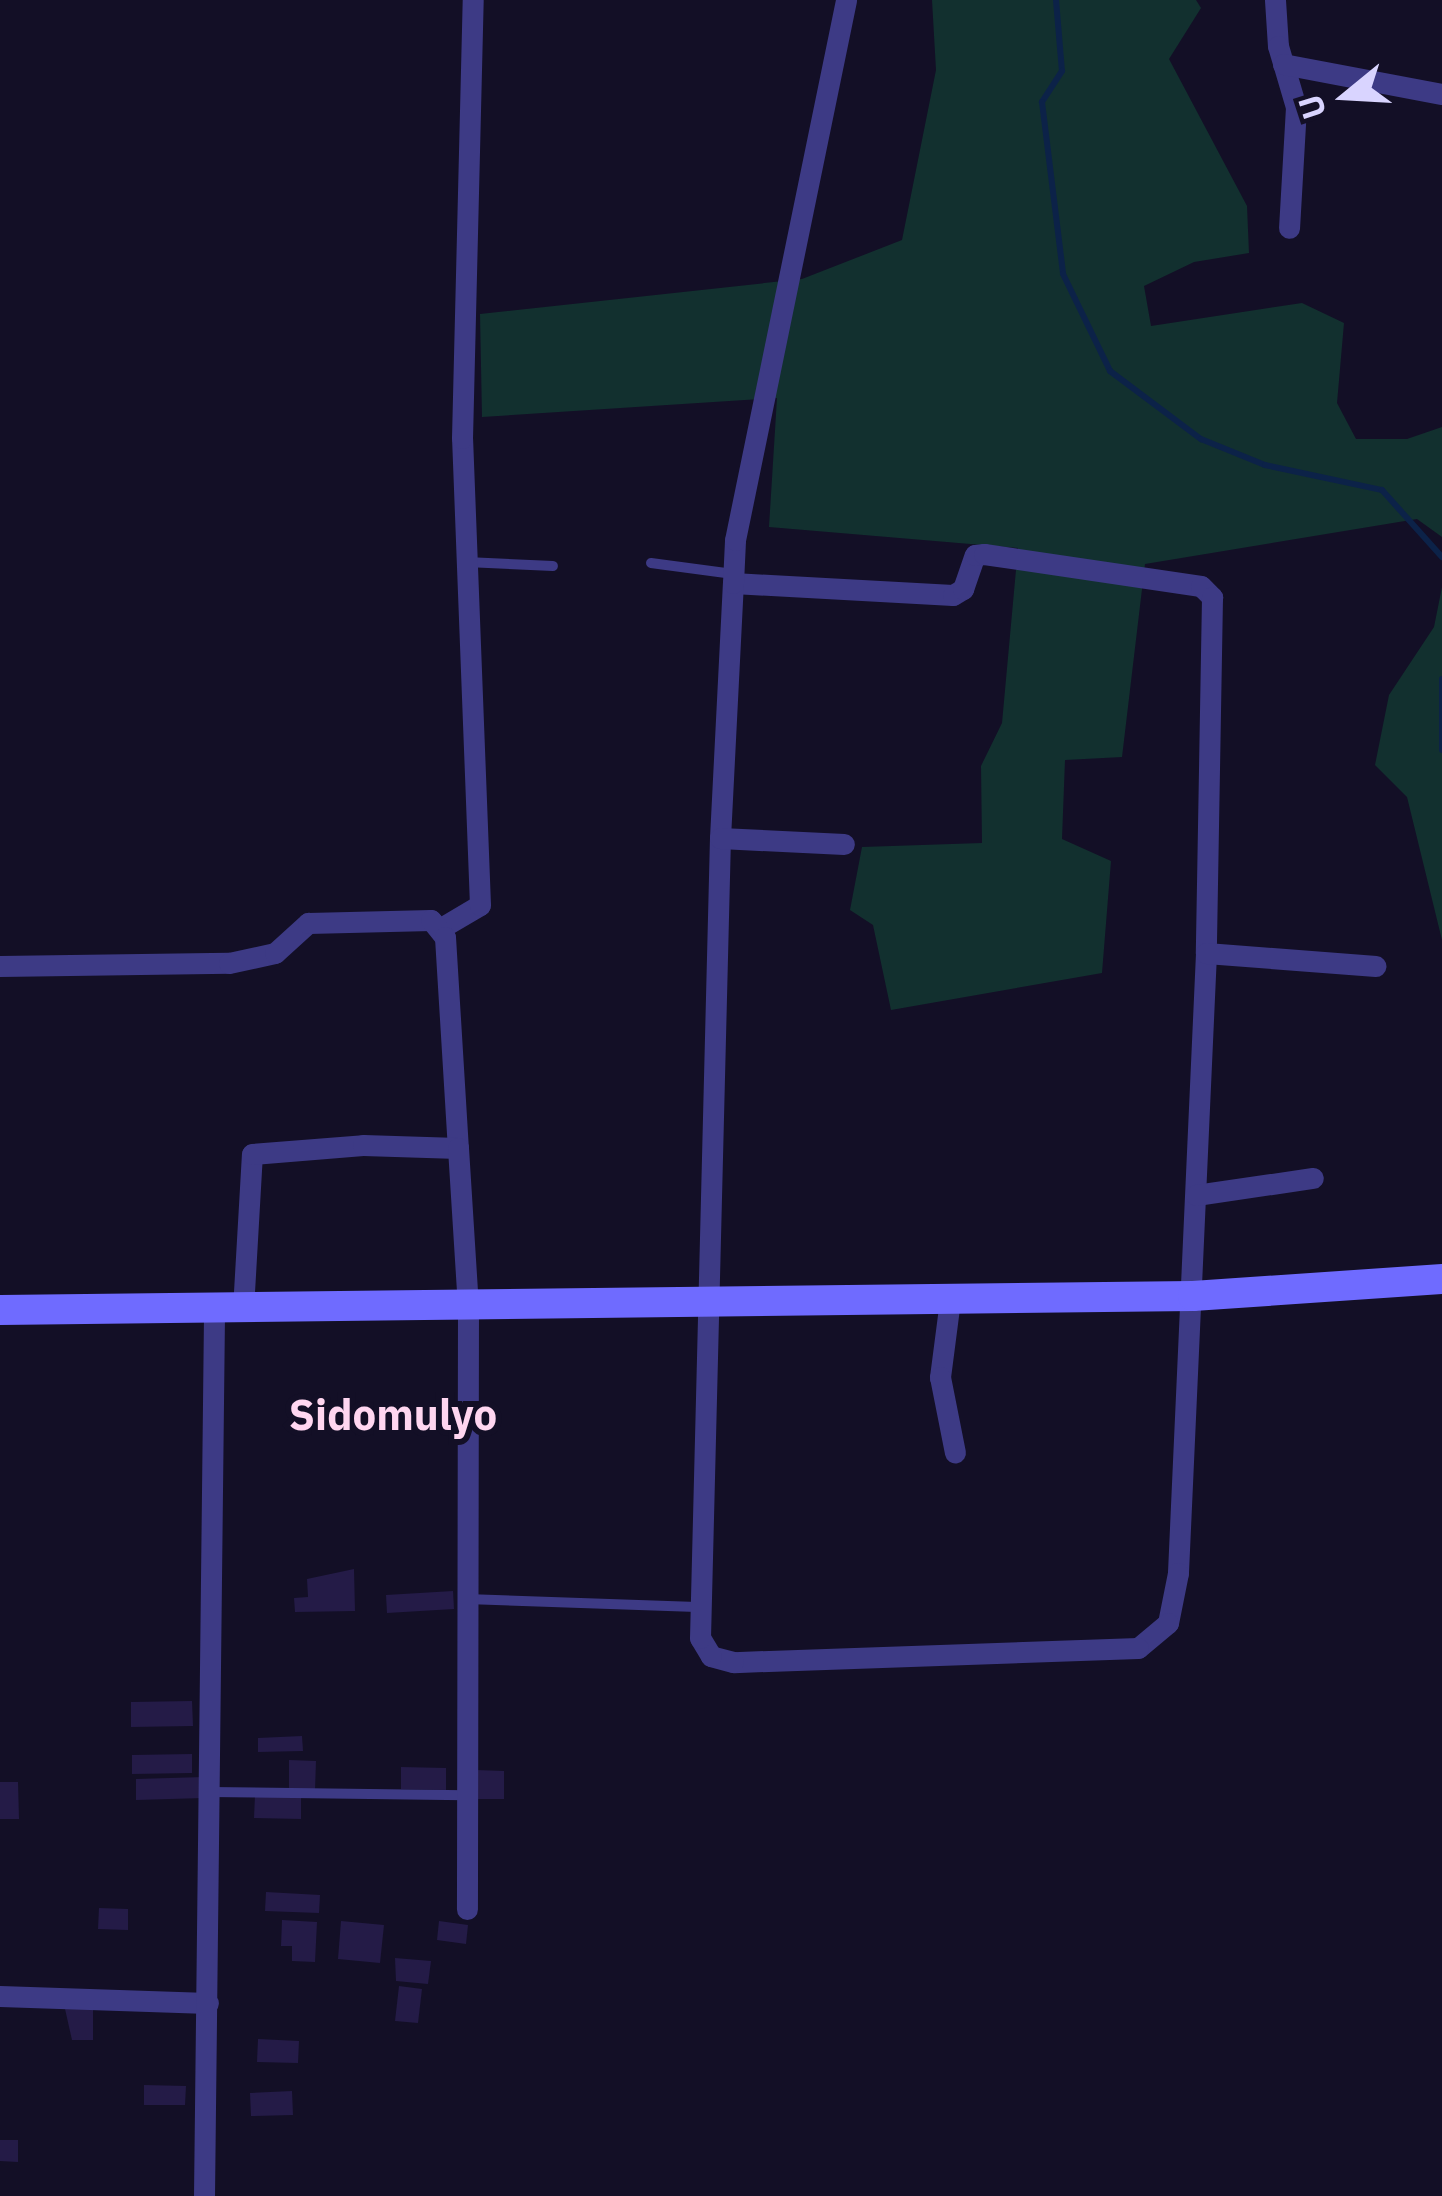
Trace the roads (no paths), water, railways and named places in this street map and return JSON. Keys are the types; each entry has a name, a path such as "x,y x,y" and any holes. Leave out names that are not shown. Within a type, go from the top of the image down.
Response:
{"main road":[{"path":"0,1310 468,1309 712,1300 1193,1297 1442,1280"}],"street":[{"path":"441,928 480,905 462,438 472,0"},
{"path":"733,579 953,595 963,589 975,555 984,554 1209,590 1215,612 1193,1297 1178,1574 1168,1623 1156,1638 1113,1653 734,1661 704,1648 697,1606 712,1300 720,838 733,579 743,492 846,0"},
{"path":"1275,0 1283,64 1296,107 1289,228"},
{"path":"1283,64 1442,94"},
{"path":"720,838 844,844"},
{"path":"0,966 229,963 275,953 308,923 424,920 441,928"},
{"path":"441,928 468,1309 467,1909"},
{"path":"1206,953 1376,966"},
{"path":"204,2196 210,1792 228,1308 252,1154 458,1148"},
{"path":"1196,1195 1312,1178"},
{"path":"950,1300 940,1378 955,1453"},
{"path":"0,1996 208,2003"}],"lane":[{"path":"466,562 553,566"},
{"path":"651,563 733,579"},
{"path":"464,1599 697,1606"},
{"path":"210,1792 466,1795"}],"waterway":[{"path":"1056,0 1062,71 1042,102 1063,274 1110,371 1201,439 1265,465 1382,490 1442,557"},
{"path":"1442,679 1442,750"}],"district":[{"name":"Sidomulyo","path":"393,1415"}]}
